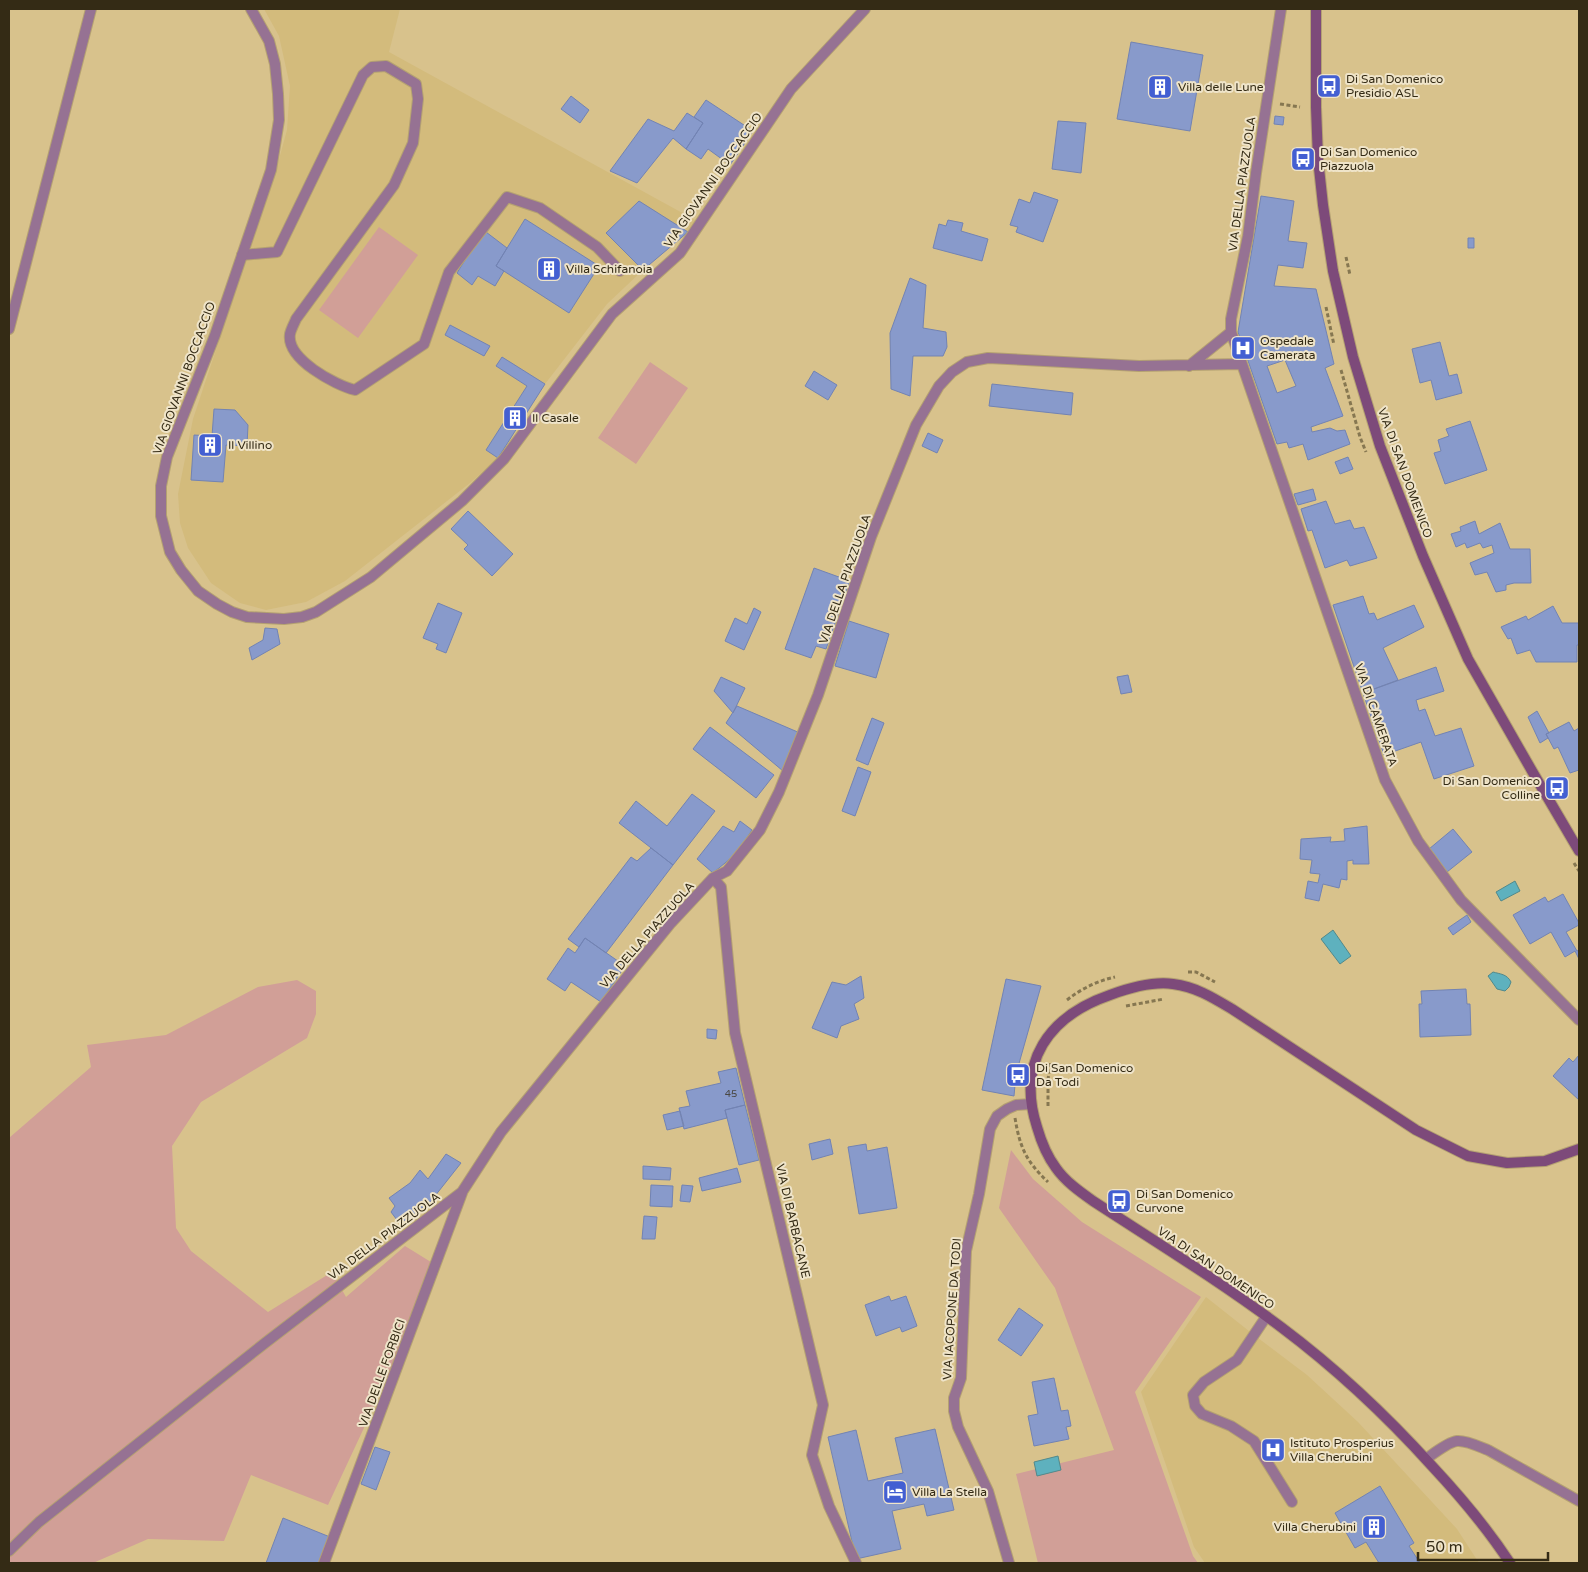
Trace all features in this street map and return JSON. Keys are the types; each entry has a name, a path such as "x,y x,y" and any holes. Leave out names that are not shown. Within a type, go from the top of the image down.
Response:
{"main road":[{"name":"VIA DI SAN DOMENICO","path":"1316,9 1316,107 1318,159 1323,206 1333,271 1353,358 1380,446 1423,556 1468,659 1579,851"},
{"name":"VIA DI SAN DOMENICO","path":"1510,1563 1464,1501 1426,1459 1380,1410 1324,1361 1266,1317 1092,1201 1064,1178 1042,1144 1031,1104 1030,1077 1036,1058 1051,1033 1078,1008 1104,997 1143,985 1172,984 1202,991 1232,1008 1416,1130 1468,1156 1507,1163 1545,1160 1579,1149"}],"street":[{"path":"9,329 91,9"},
{"name":"VIA GIOVANNI BOCCACCIO","path":"251,9 269,41 275,64 279,120 271,170 215,335 168,457 161,486 161,516 170,552 181,570 198,591 232,612 247,616 284,619 302,617 316,612 371,576 462,500 504,459 612,314 680,253 791,88 865,9"},
{"name":"VIA DELLA PIAZZUOLA","path":"9,1551 39,1522 257,1349 462,1192 500,1132 670,924 713,878 727,871 760,830 779,792 818,696 878,520 916,425 939,386 952,372 967,362 988,358 1139,366 1241,364 1231,332 1231,319 1248,236 1281,9"},
{"path":"242,255 277,252 363,75 372,67 386,66 416,84 418,99 412,143 394,185 296,320 290,335 294,350 311,369 342,387 355,390 424,344 449,272 507,197 540,208 597,247 620,271"},
{"path":"1189,366 1231,332"},
{"name":"VIA DI CAMERATA","path":"1241,364 1385,780 1400,810 1418,841 1461,900 1579,1020"},
{"name":"VIA DI BARBACANE","path":"713,878 721,887 735,1033 823,1405 812,1455 829,1506 856,1563"},
{"name":"VIA IACOPONE DA TODI","path":"1009,1563 988,1491 958,1428 954,1411 954,1398 961,1378 966,1251 979,1194 990,1129 997,1116 1007,1109 1031,1104"},
{"name":"VIA DELLE FORBICI","path":"324,1563 462,1192"},
{"path":"1266,1317 1237,1360 1204,1382 1193,1395 1195,1406 1202,1414 1231,1426 1254,1441 1292,1502"},
{"path":"1426,1459 1457,1441 1472,1444 1488,1450 1579,1501"}],"path":[{"path":"1266,102 1300,107"},
{"path":"1345,248 1350,276"},
{"path":"1182,972 1196,972 1217,983"},
{"path":"1060,1004 1079,991 1103,980 1119,977"},
{"path":"1123,1006 1171,998"},
{"path":"1049,1113 1047,1105 1048,1080 1052,1056"},
{"path":"1013,1107 1019,1141 1031,1166 1051,1185"}],"shaded area":[{"path":"264,9 400,9 389,52 697,221 688,232 607,304 545,384 498,458 470,483 345,581 306,602 266,610 240,603 211,583 188,548 180,523 178,494 193,419 278,163 287,130 290,86 279,36"},
{"path":"379,227 418,255 358,338 319,310"},
{"path":"650,362 688,388 636,464 598,438"},
{"path":"297,980 316,991 316,1014 307,1038 201,1102 172,1146 176,1228 191,1251 268,1312 332,1272 346,1297 405,1246 439,1267 328,1505 251,1475 224,1541 148,1539 93,1563 9,1563 9,1138 91,1067 87,1045 166,1035 258,987"},
{"path":"1011,1150 1033,1179 1082,1222 1201,1297 1135,1392 1193,1556 1198,1563 1038,1563 1016,1474 1114,1450 1055,1288 999,1208"},
{"name":"Istituto Prosperius Villa Cherubini","path":"1206,1297 1307,1375 1358,1422 1457,1529 1479,1563 1205,1563 1194,1547 1141,1392"}],"water":[{"path":"1515,881 1520,891 1501,901 1496,892"},
{"path":"1333,930 1351,956 1340,964 1321,939"},
{"path":"1493,972 1507,977 1511,982 1505,991 1497,989 1488,976"},
{"path":"1058,1456 1061,1470 1037,1476 1034,1462"}],"building":[{"name":"Villa delle Lune","path":"1131,42 1203,55 1190,131 1117,119"},
{"path":"571,96 589,110 580,123 561,109"},
{"path":"706,100 753,131 730,165 708,149 701,159 686,149 703,123 694,117"},
{"path":"687,113 703,123 686,149 673,138 637,183 610,171 648,119 674,131"},
{"path":"1275,116 1284,117 1283,125 1274,124"},
{"path":"1058,121 1086,123 1081,173 1052,169"},
{"path":"1034,192 1058,200 1043,242 1016,232 1018,227 1010,225 1019,199 1030,203"},
{"path":"1261,196 1294,201 1288,241 1307,243 1303,268 1278,265 1274,286 1316,289 1334,364 1325,368 1343,416 1311,427 1312,432 1330,428 1337,431 1345,430 1350,444 1308,460 1303,444 1289,448 1287,442 1277,444 1238,332","holes":["1285,360 1296,386 1277,393 1267,366"]},
{"path":"639,201 688,232 643,270 606,233"},
{"name":"Villa Schifanoia","path":"525,219 599,266 569,313 496,266"},
{"path":"948,220 963,223 961,231 988,239 982,261 933,248 939,224 946,226"},
{"path":"486,232 507,248 496,266 504,271 495,286 478,276 472,285 457,273 473,247"},
{"path":"1468,238 1474,238 1474,248 1468,248"},
{"path":"910,278 926,285 923,328 946,332 947,347 943,356 913,356 910,396 891,389 890,333"},
{"path":"450,325 490,346 484,356 445,335"},
{"path":"1440,342 1449,376 1457,374 1462,393 1436,400 1431,380 1420,383 1412,349"},
{"name":"Il Casale","path":"502,357 545,384 498,458 486,450 527,386 496,366"},
{"path":"814,371 837,385 828,400 805,386"},
{"path":"992,384 1073,393 1071,415 989,406"},
{"name":"Il Villino","path":"214,409 235,410 248,425 247,446 226,445 223,482 191,480 194,435 212,436"},
{"path":"1470,421 1487,470 1445,484 1434,453 1441,451 1438,440 1449,436 1446,429"},
{"path":"928,433 943,440 937,453 922,446"},
{"path":"1348,457 1353,469 1340,474 1335,462"},
{"path":"1313,489 1316,500 1298,505 1294,494"},
{"path":"1326,501 1335,524 1350,520 1354,529 1364,527 1377,558 1350,566 1347,560 1325,568 1312,530 1308,531 1301,509"},
{"path":"468,511 513,554 492,576 464,549 468,545 451,529"},
{"path":"1475,521 1479,534 1500,523 1510,549 1530,549 1531,583 1506,585 1506,590 1496,592 1487,572 1475,575 1470,563 1494,553 1492,545 1483,548 1480,543 1467,548 1465,543 1456,547 1451,534 1461,531 1460,527"},
{"path":"814,568 850,581 826,649 816,646 811,658 785,649"},
{"path":"1363,596 1369,614 1374,613 1377,620 1414,605 1424,627 1383,648 1398,680 1363,693 1333,605"},
{"path":"438,603 462,613 446,653 436,649 438,644 423,638"},
{"path":"1553,606 1562,623 1579,623 1577,662 1536,662 1530,650 1517,654 1511,638 1508,639 1501,627 1526,616 1528,620"},
{"path":"754,608 761,612 744,650 725,641 735,618 747,624"},
{"path":"849,621 889,634 876,678 835,666"},
{"path":"265,628 277,629 280,644 252,660 249,648 263,640"},
{"path":"1436,667 1444,691 1416,700 1419,711 1425,709 1435,736 1461,728 1474,766 1434,779 1421,742 1384,755 1363,693"},
{"path":"1128,675 1132,692 1121,694 1117,677"},
{"path":"721,677 745,688 733,713 714,691"},
{"path":"737,706 800,733 783,771 726,723"},
{"path":"1537,711 1549,733 1546,734 1548,738 1540,743 1528,717"},
{"path":"872,718 884,723 868,765 856,760"},
{"path":"1569,722 1574,731 1579,728 1579,770 1570,773 1558,747 1554,749 1546,734"},
{"path":"710,727 774,775 756,798 693,749"},
{"path":"858,767 871,772 855,816 842,811"},
{"path":"692,794 715,811 673,865 619,823 636,801 667,826"},
{"path":"740,821 752,830 737,853 713,873 697,859 723,826 734,832"},
{"path":"1367,826 1369,864 1353,864 1353,860 1347,861 1347,880 1341,879 1339,888 1323,884 1319,901 1305,898 1308,881 1318,883 1320,874 1310,873 1312,860 1300,859 1301,839 1331,837 1330,842 1345,841 1344,829"},
{"path":"1453,829 1472,852 1447,872 1429,849"},
{"path":"651,848 673,865 606,953 585,938 579,947 568,939 631,857 637,861"},
{"path":"1563,894 1579,923 1579,925 1566,932 1577,951 1579,950 1579,959 1575,951 1565,957 1551,932 1530,944 1513,915 1545,897 1548,902"},
{"path":"1467,915 1471,922 1453,935 1448,928"},
{"path":"585,938 625,966 601,1002 571,982 565,991 547,979 568,948 575,953"},
{"path":"861,976 864,998 854,1004 859,1019 841,1026 837,1038 812,1028 832,982 846,985"},
{"path":"1006,979 1041,986 1016,1074 1014,1096 982,1090"},
{"path":"1466,989 1467,1004 1470,1004 1471,1035 1420,1037 1419,1004 1422,1004 1421,991"},
{"path":"707,1029 717,1030 716,1039 707,1038"},
{"path":"1579,1055 1579,1100 1553,1076 1569,1058 1573,1062"},
{"path":"736,1068 745,1105 725,1110 727,1118 684,1129 679,1108 690,1106 686,1091 721,1083 718,1072"},
{"path":"745,1105 759,1160 739,1165 725,1110"},
{"path":"680,1111 684,1126 667,1130 663,1115"},
{"path":"830,1139 833,1154 812,1160 809,1144"},
{"path":"866,1144 867,1151 887,1147 897,1208 859,1214 848,1147"},
{"path":"446,1154 461,1163 431,1201 400,1224 391,1212 395,1206 389,1198 410,1183 420,1170 428,1179"},
{"path":"643,1166 671,1168 670,1180 643,1179"},
{"path":"737,1168 741,1182 702,1191 699,1178"},
{"path":"651,1185 673,1186 672,1207 650,1206"},
{"path":"682,1185 693,1186 690,1202 680,1201"},
{"path":"644,1216 657,1217 655,1239 642,1239"},
{"path":"889,1296 891,1301 906,1296 917,1326 902,1332 900,1327 876,1336 865,1305"},
{"path":"1019,1308 1043,1325 1021,1356 998,1340"},
{"path":"1054,1378 1061,1411 1068,1410 1071,1426 1066,1427 1069,1439 1034,1446 1028,1416 1038,1414 1032,1382"},
{"name":"Villa La Stella","path":"935,1429 954,1510 927,1516 924,1504 892,1511 901,1549 856,1559 828,1437 856,1430 868,1481 903,1473 895,1438"},
{"path":"375,1447 390,1452 376,1490 361,1484"},
{"name":"Villa Cherubini","path":"1380,1486 1414,1543 1409,1546 1420,1563 1379,1563 1366,1542 1355,1548 1335,1513"},
{"path":"283,1518 330,1537 321,1563 266,1563"}],"place":[{"name":"Di San Domenico Presidio ASL","path":"1329,86"},
{"name":"Villa delle Lune","path":"1160,87"},
{"name":"Di San Domenico Piazzuola","path":"1303,159"},
{"name":"Villa Schifanoia","path":"549,269"},
{"name":"Ospedale Camerata","path":"1243,348"},
{"name":"Il Casale","path":"515,418"},
{"name":"Il Villino","path":"210,445"},
{"name":"Di San Domenico Colline","path":"1557,788"},
{"name":"Di San Domenico Da Todi","path":"1018,1075"},
{"name":"Di San Domenico Curvone","path":"1119,1201"},
{"name":"Istituto Prosperius Villa Cherubini","path":"1273,1450"},
{"name":"Villa La Stella","path":"895,1492"},
{"name":"Villa Cherubini","path":"1374,1527"}]}
